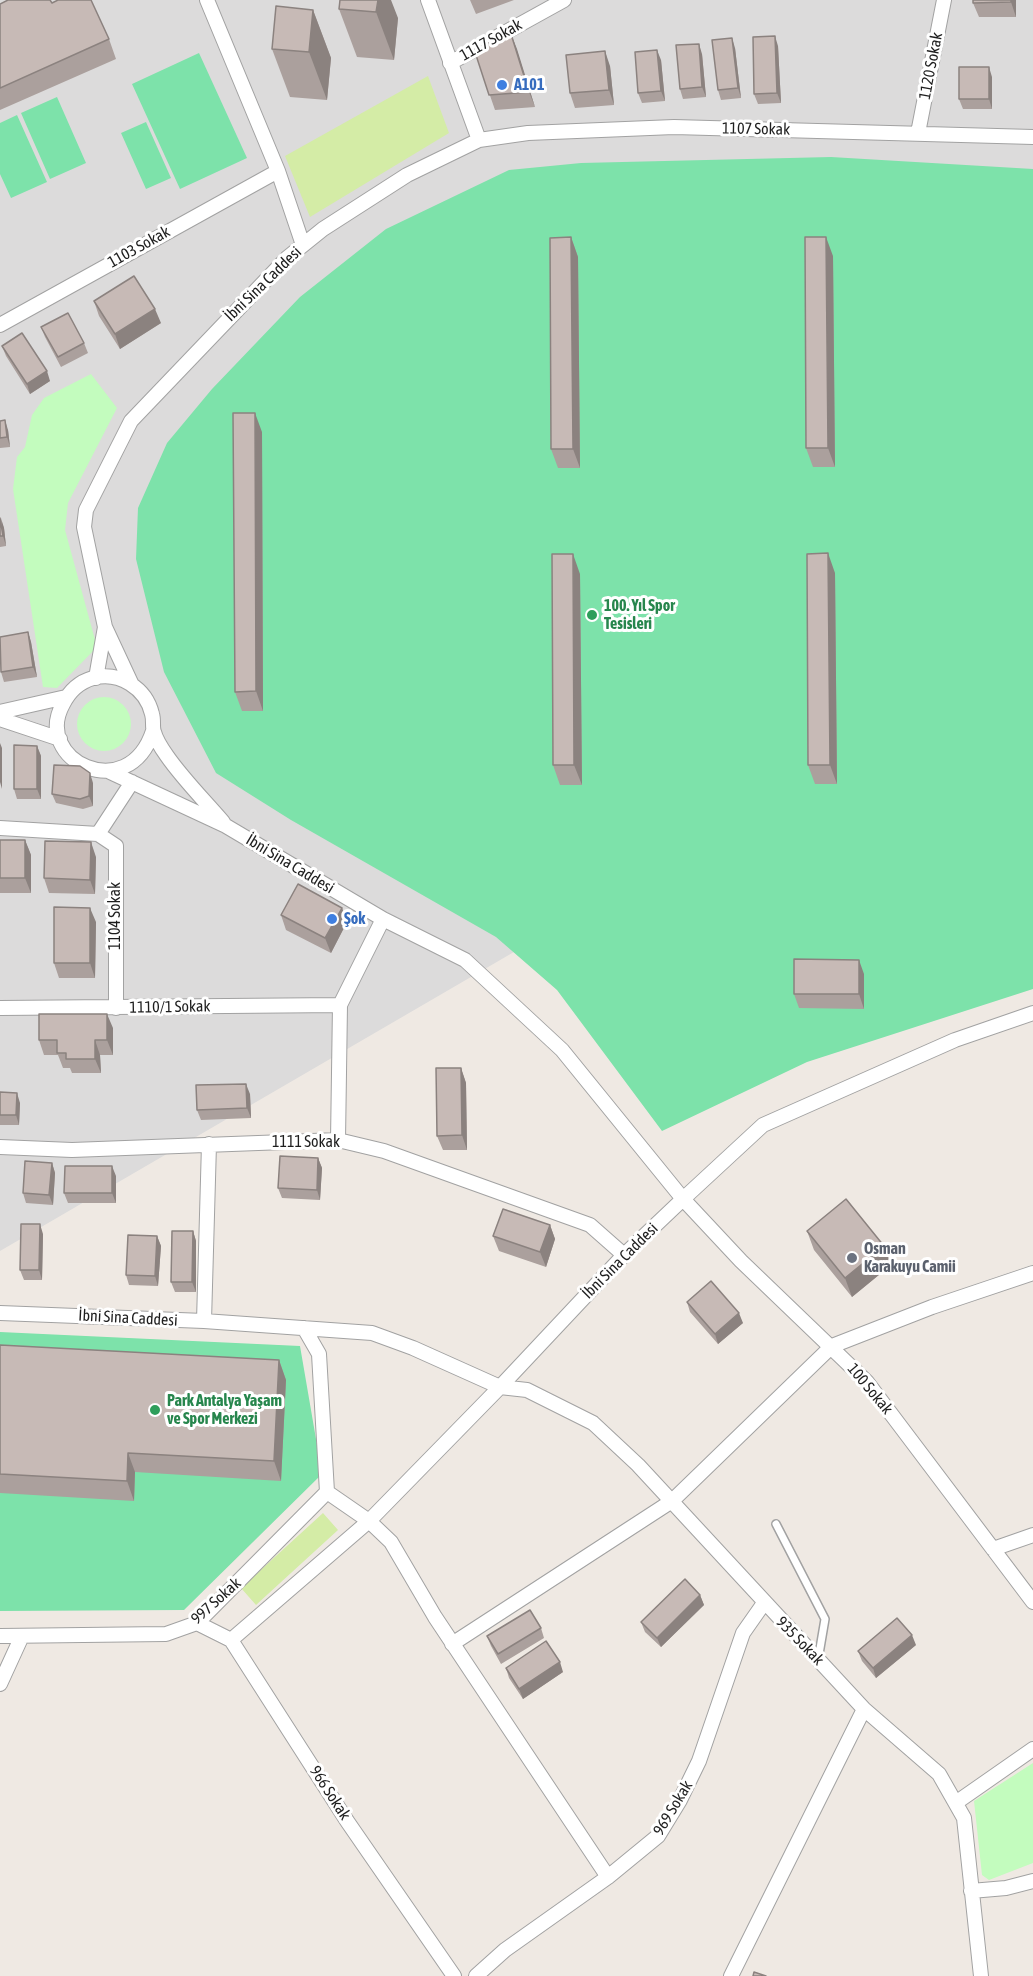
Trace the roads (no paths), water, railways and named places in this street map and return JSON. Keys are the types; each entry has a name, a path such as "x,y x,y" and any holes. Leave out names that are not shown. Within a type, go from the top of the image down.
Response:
{"street":[{"path":"207,0 278,171 303,245"},
{"path":"428,0 479,140"},
{"name":"1117 Sokak","path":"450,63 564,0"},
{"name":"1120 Sokak","path":"918,133 944,0"},
{"name":"1107 Sokak","path":"479,140 528,133 674,127 1033,137"},
{"name":"İbni Sina Caddesi","path":"226,826 167,756 153,731 153,716 147,701 132,685 105,627 86,543 84,527 86,510 131,421 263,283 303,245 322,229 407,176 479,140"},
{"name":"1103 Sokak","path":"0,325 278,171"},
{"name":"İbni Sina Caddesi","path":"96,678 105,627"},
{"path":"60,739 57,725 60,710 66,697 78,685 109,676 132,685"},
{"path":"0,712 66,697"},
{"path":"0,719 60,739"},
{"path":"110,772 125,768 139,759 148,746 153,731"},
{"name":"İbni Sina Caddesi","path":"0,1312 372,1333 414,1348 500,1387 624,1255 682,1199 562,1050 465,960 384,919 226,826 110,772 94,771 80,765 68,754 60,739"},
{"path":"0,828 98,834 132,782"},
{"name":"1104 Sokak","path":"98,834 116,846 116,1008"},
{"path":"338,1140 340,1005 384,919"},
{"name":"1110/1 Sokak","path":"0,1008 340,1005"},
{"path":"682,1199 763,1125 955,1040 1033,1013"},
{"name":"1111 Sokak","path":"0,1147 72,1150 338,1140 384,1151 590,1226 624,1255"},
{"path":"204,1322 209,1144"},
{"name":"100 Sokak","path":"682,1199 741,1261 867,1382 1033,1602"},
{"path":"452,1644 672,1501 832,1346 932,1307 1033,1273"},
{"path":"304,1328 319,1354 327,1492 369,1521 390,1542 452,1644 608,1877"},
{"path":"197,1623 231,1640 369,1521 500,1387"},
{"name":"935 Sokak","path":"500,1387 527,1390 593,1423 639,1465 864,1709 939,1774 957,1802 964,1818 981,1976"},
{"name":"997 Sokak","path":"0,1636 166,1634 197,1623 327,1492"},
{"path":"993,1548 1033,1535"},
{"name":"969 Sokak","path":"476,1976 505,1950 608,1877 658,1836 680,1800 699,1761 742,1633 764,1603"},
{"path":"0,1684 22,1636"},
{"name":"966 Sokak","path":"231,1640 347,1821 454,1976"},
{"path":"731,1976 864,1709"},
{"path":"957,1802 1033,1749"},
{"path":"971,1891 1006,1888 1033,1881"}],"lane":[{"path":"776,1524 825,1619 818,1660"}],"place":[{"name":"A101","path":"502,85"},
{"name":"100. Yıl Spor Tesisleri","path":"592,615"},
{"name":"Şok","path":"332,919"},
{"name":"Osman Karakuyu Camii","path":"852,1258"},
{"name":"Park Antalya Yaşam ve Spor Merkezi","path":"155,1410"}]}
